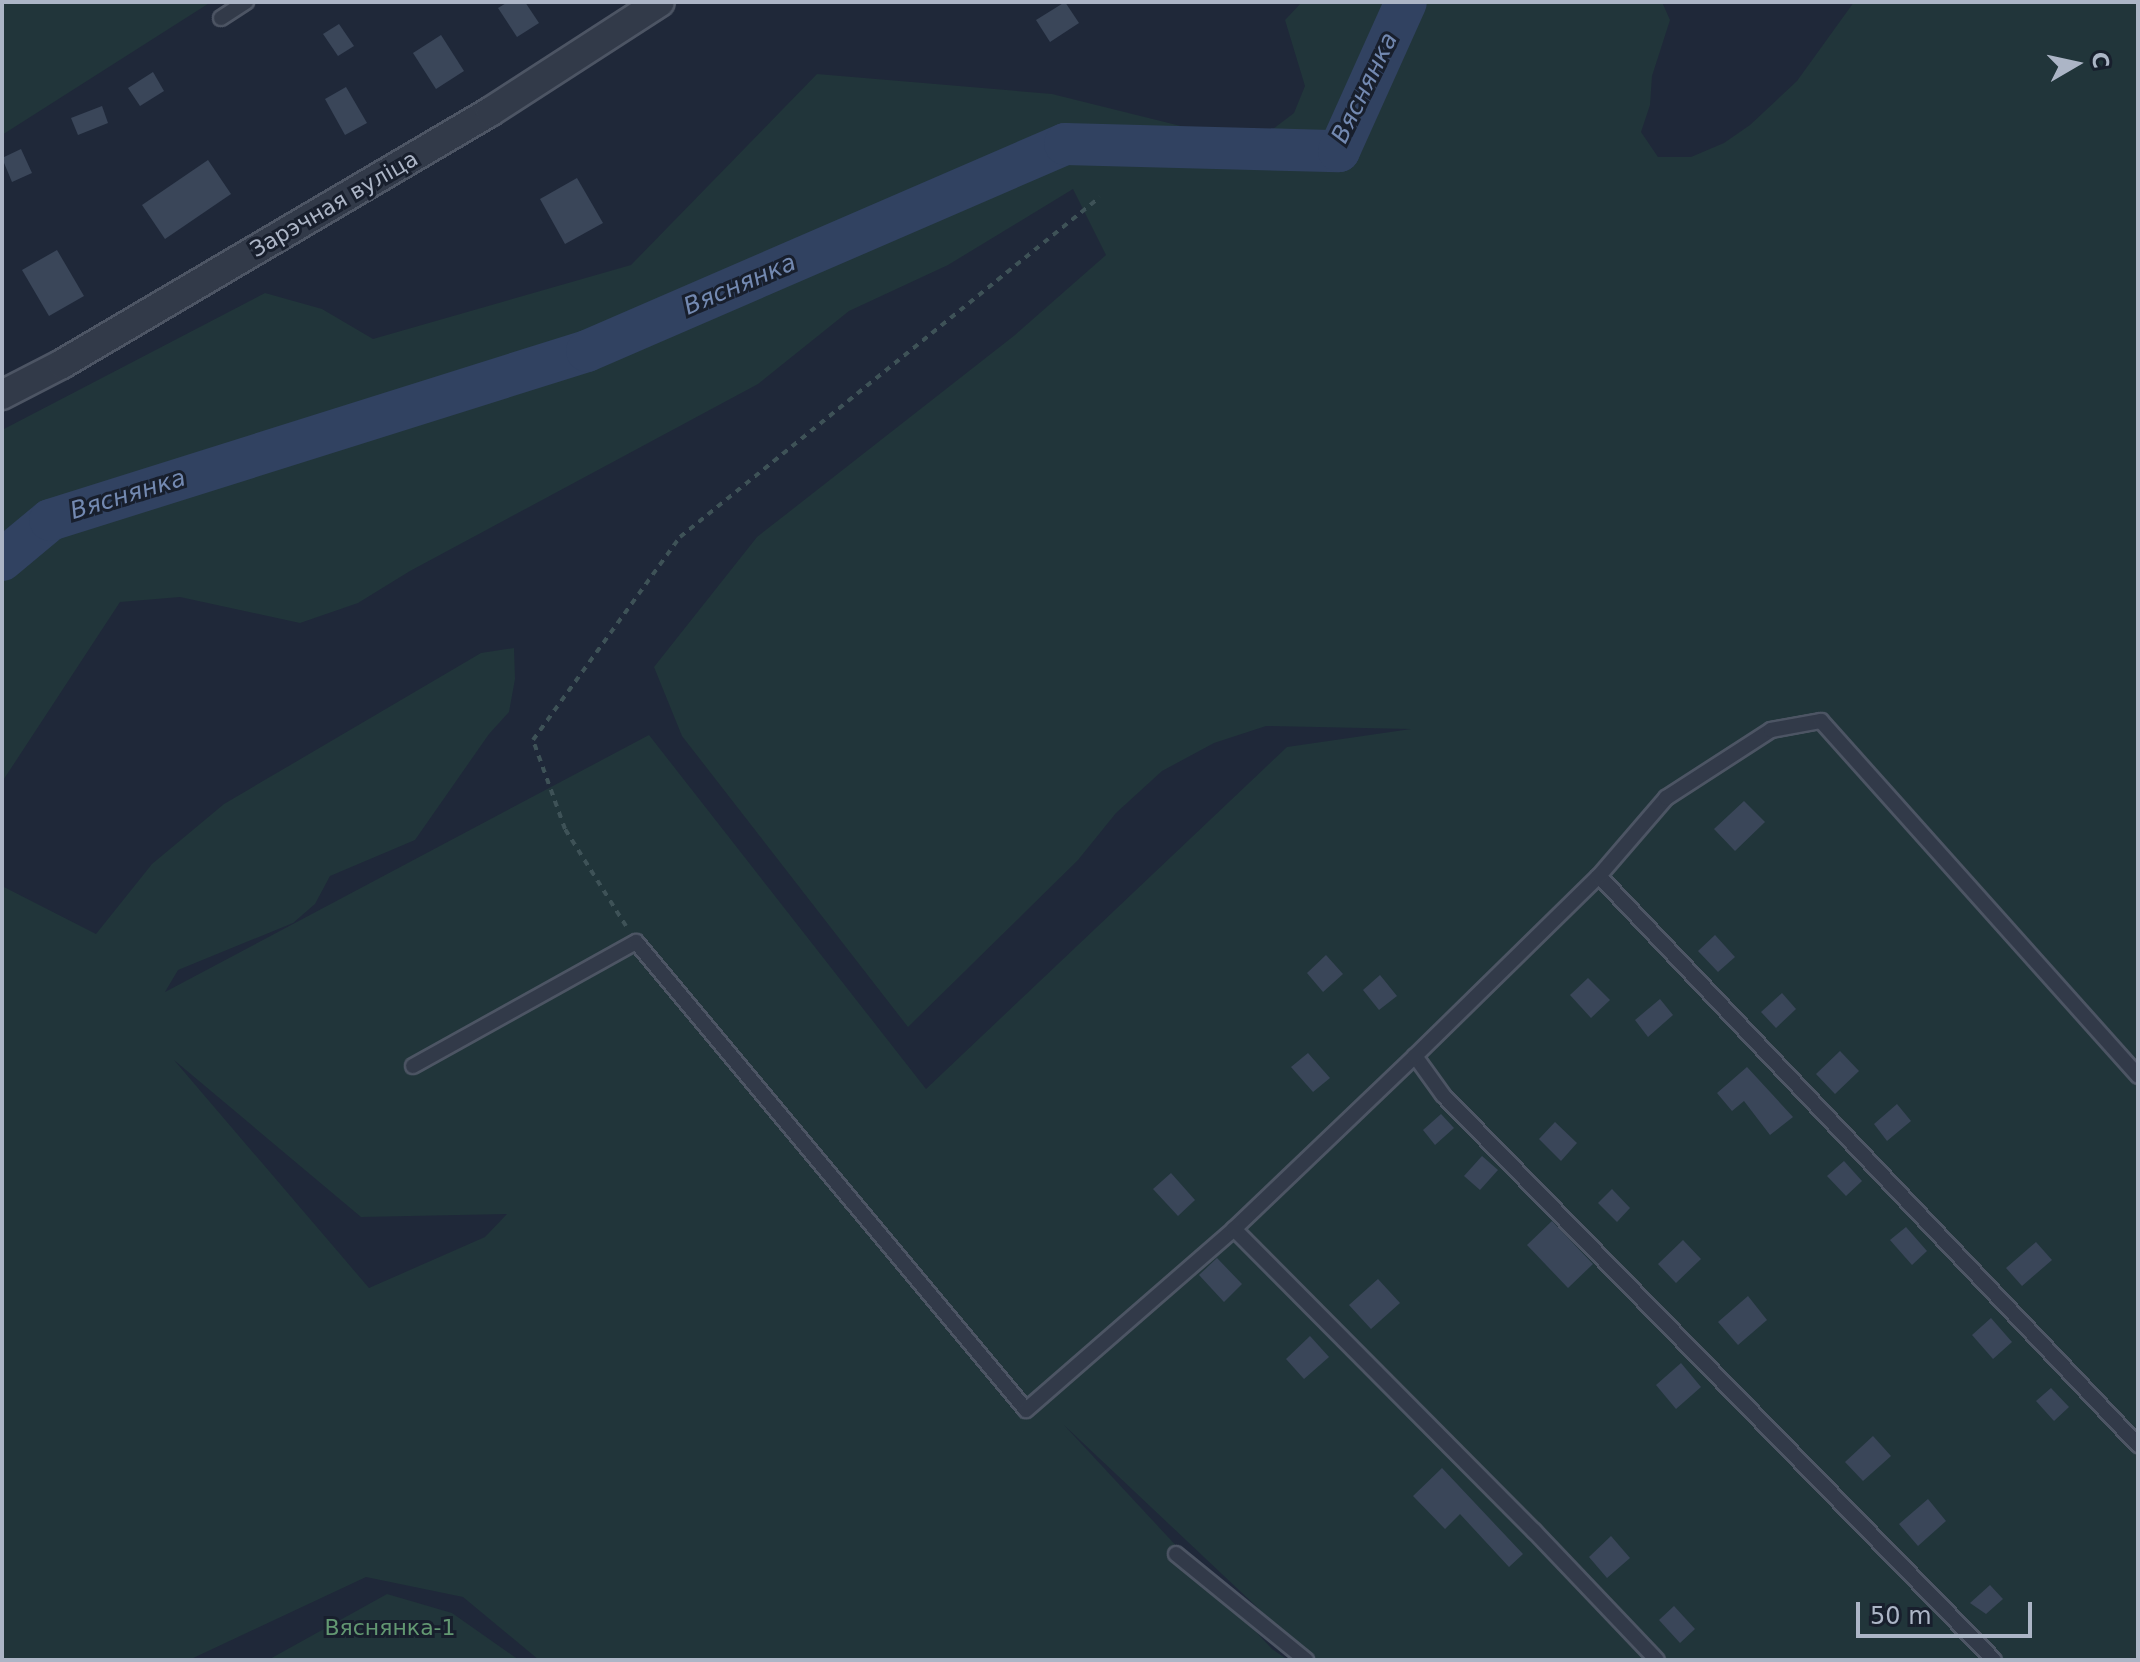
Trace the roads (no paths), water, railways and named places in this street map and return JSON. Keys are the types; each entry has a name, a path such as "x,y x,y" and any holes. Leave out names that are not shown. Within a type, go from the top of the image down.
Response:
{"street":[{"name":"Зарэчная вуліца","path":"2,395 62,364 490,112 660,2"}],"lane":[{"path":"221,18 246,2"},
{"path":"413,1066 636,942 1026,1410 1234,1229 1415,1056 1599,876 1666,798 1771,730 1821,721 2138,1076"},
{"path":"1599,876 2138,1445"},
{"path":"1415,1056 1443,1095 1994,1660"},
{"path":"1234,1229 1534,1531 1657,1660"},
{"path":"1176,1554 1306,1660"}],"waterway":[{"name":"Вяснянка","path":"2,560 50,520 587,351 1065,144 1339,151 1406,2"}],"park label":[{"name":"Вяснянка-1","path":"390,1628"}]}
